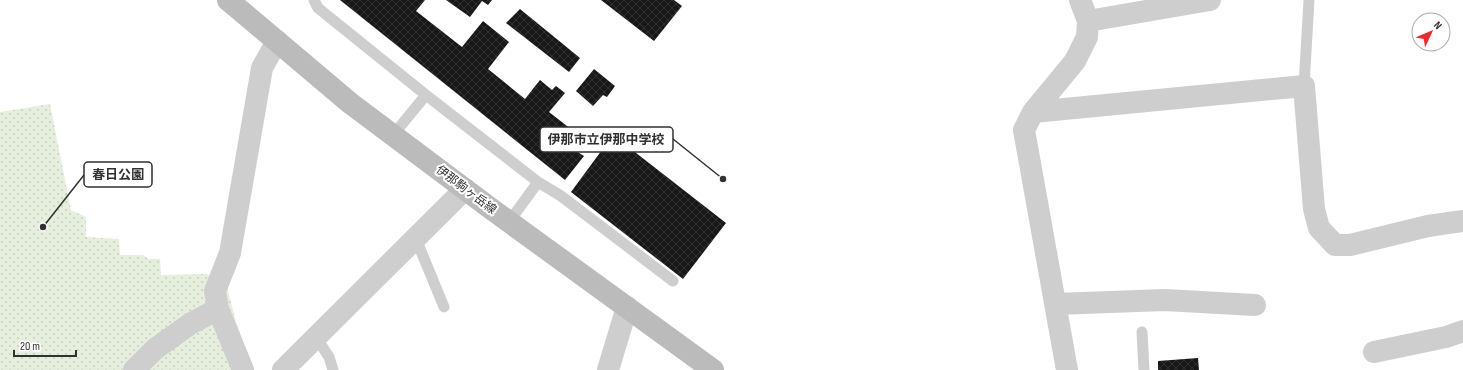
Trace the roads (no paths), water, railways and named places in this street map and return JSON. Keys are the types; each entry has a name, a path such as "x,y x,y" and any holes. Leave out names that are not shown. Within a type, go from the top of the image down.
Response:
{"main road":[{"name":"伊那駒ヶ岳線","path":"228,0 350,103 509,222 713,370"}],"street":[{"path":"1067,370 1024,130 1033,112 1075,61 1087,37 1088,21 1080,0"},
{"path":"1088,21 1210,0"},
{"path":"243,370 218,309 215,291 230,253 262,68 277,41"},
{"path":"1033,112 1304,86 1314,209 1319,228 1335,245 1350,245 1428,226 1463,221"},
{"path":"283,370 465,189"},
{"path":"1056,304 1165,300 1255,305"},
{"path":"608,370 627,307"},
{"path":"134,370 155,349 190,324 218,309"},
{"path":"1374,352 1446,337 1463,331"}],"lane":[{"path":"314,0 318,8 426,95 538,182 561,196 673,281"},
{"path":"1304,86 1309,0"},
{"path":"393,135 426,95"},
{"path":"509,222 538,182"},
{"path":"416,239 444,307"},
{"path":"1142,332 1144,370"},
{"path":"316,337 329,358 332,370"}],"place":[{"name":"伊那市立伊那中学校","path":"723,179"},
{"name":"春日公園","path":"43,227"}]}
